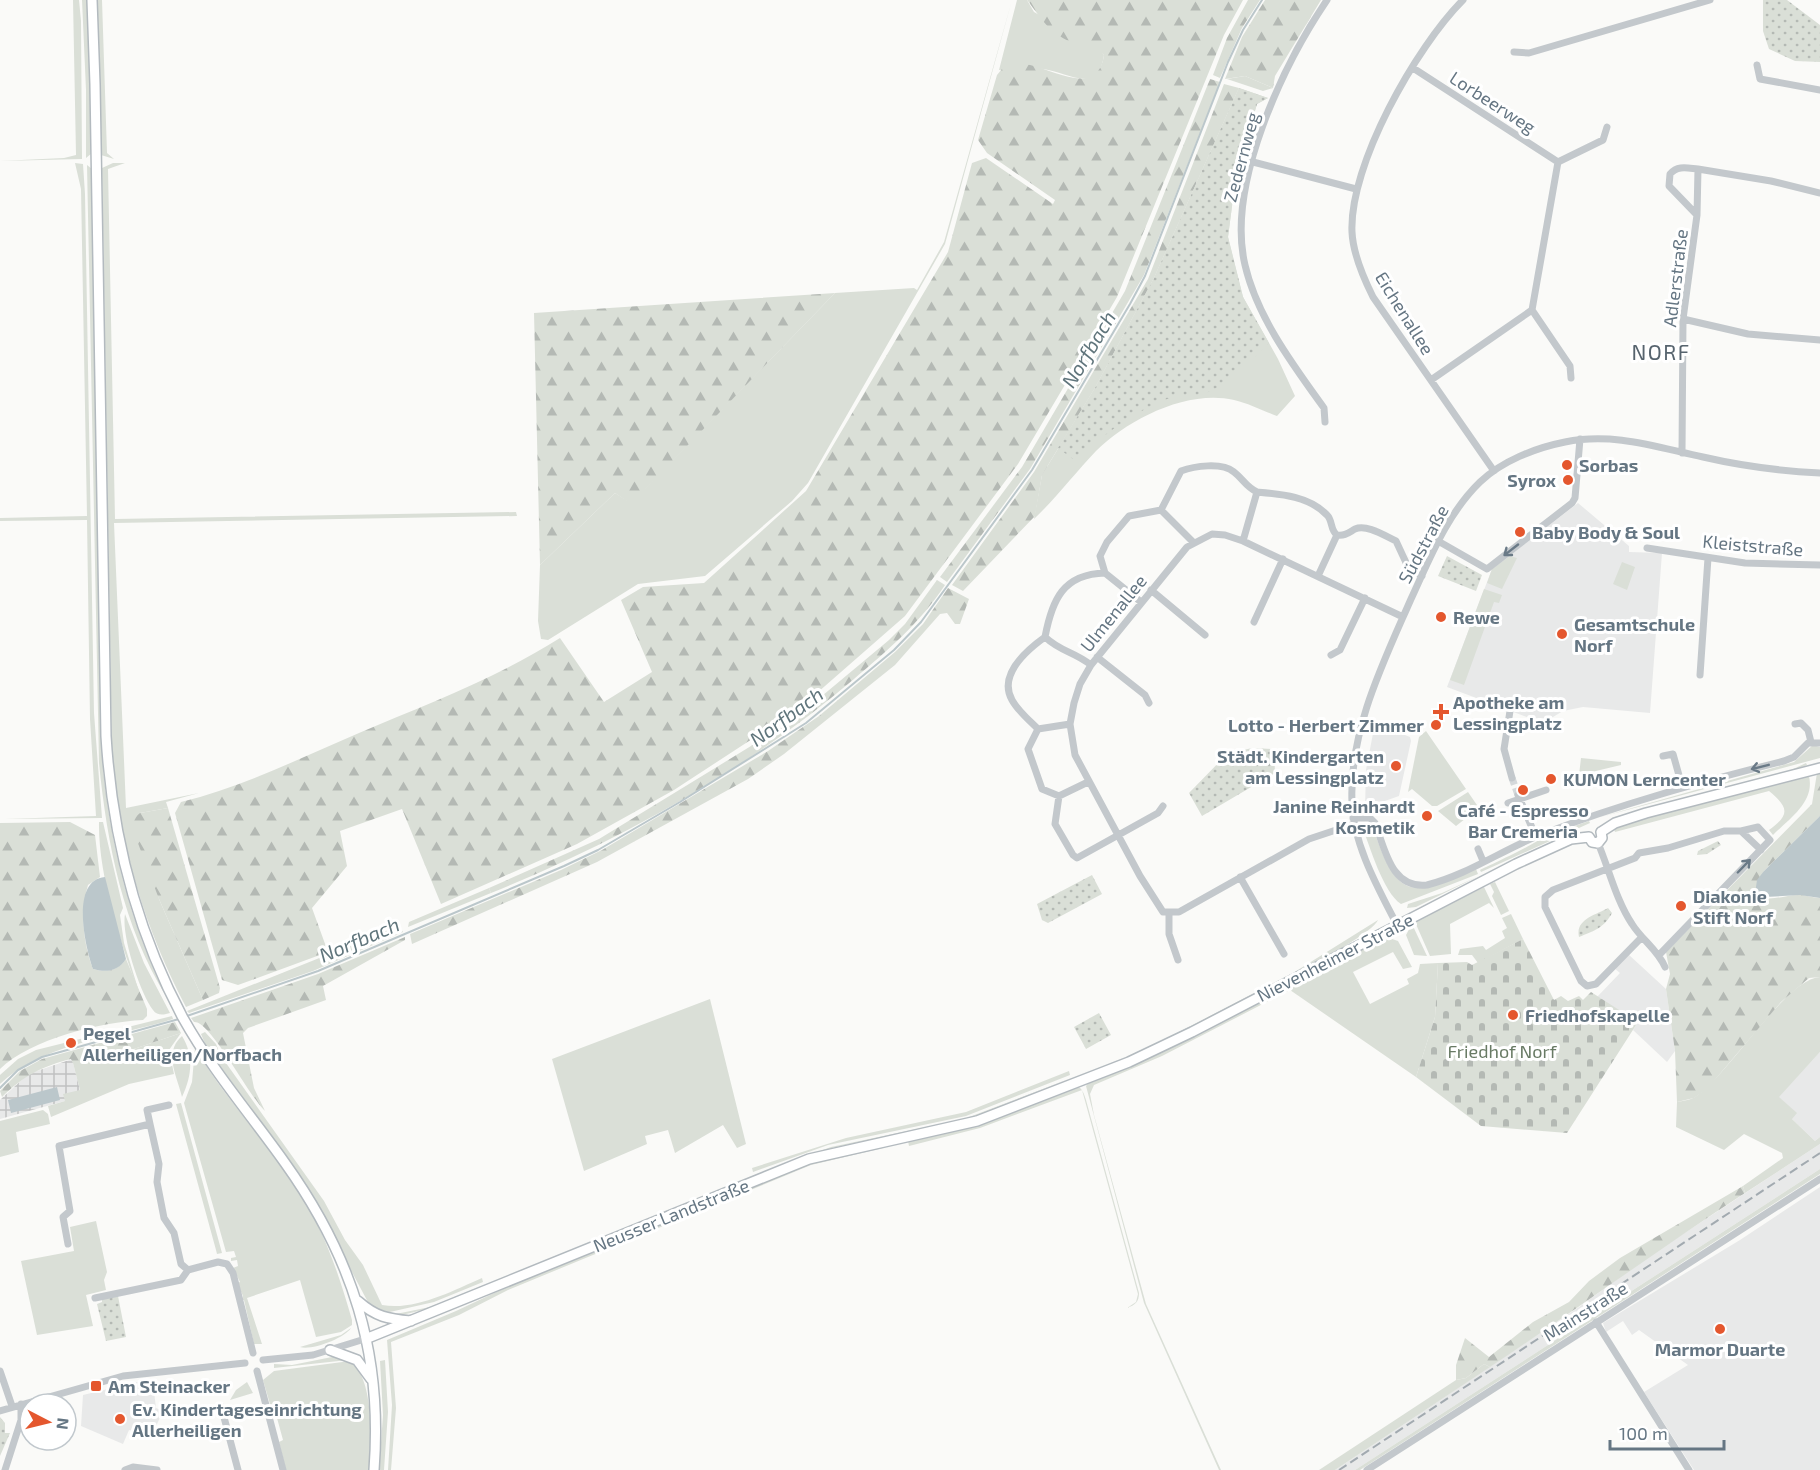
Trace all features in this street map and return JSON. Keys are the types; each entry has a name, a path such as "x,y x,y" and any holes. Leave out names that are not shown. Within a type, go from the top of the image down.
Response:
{"main road":[{"path":"92,0 108,767 115,823 126,874 146,936 171,994 197,1041 308,1196 337,1250 357,1300 368,1338 374,1387 374,1470"},
{"name":"Nievenheimer Straße","path":"1082,1080 1175,1041 1560,843 1589,837 1594,830 1601,832 1615,823 1646,813 1820,768"},
{"path":"1589,837 1592,842 1598,843 1602,838 1601,832"},
{"name":"Neusser Landstraße","path":"368,1338 416,1321 809,1159 969,1123 1082,1080"},
{"path":"357,1300 372,1314 381,1318 416,1321"},
{"path":"330,1350 357,1360 365,1369 374,1387"}],"street":[{"name":"Zedernweg","path":"1325,422 1324,408 1276,338 1264,315 1245,265 1241,241 1242,216 1253,162 1274,94 1312,22 1327,0"},
{"name":"Eichenallee","path":"1462,0 1450,13 1413,68 1371,148 1356,189 1352,230 1363,276 1385,317 1494,471"},
{"path":"1514,52 1529,53 1710,0"},
{"path":"1757,65 1760,79 1820,90"},
{"name":"Lorbeerweg","path":"1413,68 1558,162"},
{"path":"1571,378 1570,366 1532,310 1558,162 1603,140 1607,126"},
{"path":"1253,162 1356,189"},
{"path":"1697,215 1671,191 1668,182 1675,169 1698,169 1772,181 1820,193"},
{"name":"Adlerstraße","path":"1682,453 1683,318 1697,215 1698,169"},
{"path":"1431,380 1532,310"},
{"path":"1683,318 1748,334 1820,340"},
{"path":"1438,541 1487,569 1572,503 1575,498 1580,439"},
{"name":"Südstraße","path":"1397,925 1354,821 1353,777 1361,730 1374,686 1438,541 1466,496 1494,471 1537,450 1580,439 1625,439 1751,467 1820,473"},
{"path":"1161,510 1178,475 1185,470 1224,467 1257,492 1279,492 1320,510 1329,518 1333,531 1337,535 1344,536 1356,528 1366,528 1396,541 1409,569 1422,576"},
{"path":"1243,542 1257,492"},
{"path":"1161,510 1193,542 1204,536 1219,534 1243,542 1403,617"},
{"path":"1141,602 1105,573 1100,565 1101,554 1123,521 1135,513 1161,510"},
{"path":"1318,576 1337,535"},
{"name":"Ulmenallee","path":"1169,914 1156,904 1088,782 1075,755 1070,724 1080,684 1091,665 1193,542"},
{"name":"Kleiststraße","path":"1647,548 1745,563 1820,565"},
{"path":"1700,675 1708,558"},
{"path":"1254,622 1283,559"},
{"path":"1038,729 1014,703 1009,685 1020,657 1045,637 1052,610 1069,584 1081,575 1105,573"},
{"path":"1151,590 1205,635"},
{"path":"1331,656 1340,650 1365,598"},
{"path":"1045,637 1058,649 1076,653 1091,665"},
{"path":"1097,657 1145,695 1149,703"},
{"path":"1510,711 1503,740 1512,778"},
{"path":"1070,724 1038,729 1029,743 1029,755 1042,789 1059,796 1088,782"},
{"path":"1795,724 1805,726 1811,742"},
{"path":"1370,818 1375,823 1394,871 1410,884 1430,885 1536,837 1611,808 1682,786 1784,761 1794,757 1811,742 1820,743"},
{"path":"1663,756 1676,753 1682,786"},
{"path":"1508,803 1519,797 1546,790"},
{"path":"1059,796 1054,824 1074,857 1079,857 1158,813 1163,806"},
{"path":"1519,797 1536,837"},
{"path":"1178,960 1169,933 1169,914 1179,912 1309,839 1354,821 1370,818 1375,811"},
{"path":"1641,938 1596,984 1587,986 1583,984 1545,907 1545,900 1552,890 1635,858 1639,853 1668,848 1724,831 1741,831 1758,827 1770,840 1660,954"},
{"path":"1741,831 1761,850"},
{"path":"1598,843 1623,907 1641,938 1660,954 1665,967"},
{"path":"1478,849 1483,861"},
{"path":"1240,877 1284,954"},
{"path":"169,1105 147,1110 159,1164 157,1182 164,1218 174,1233 181,1264 188,1270"},
{"path":"68,1244 63,1217 70,1210 58,1146 150,1124"},
{"name":"Mainstraße","path":"1367,1470 1820,1179"},
{"path":"95,1298 181,1280 188,1270 218,1262 230,1268 253,1353"},
{"path":"1596,1322 1689,1470"},
{"name":"Neusser Landstraße","path":"263,1360 313,1354 368,1338"},
{"path":"245,1363 250,1371 256,1371 263,1366 263,1360 259,1355 253,1353"},
{"path":"245,1363 247,1357 253,1353"},
{"path":"66,1392 129,1375 245,1363"},
{"path":"0,1371 12,1406"},
{"path":"256,1371 283,1470"},
{"path":"0,1411 18,1405"},
{"path":"221,1406 238,1470"},
{"path":"5,1470 18,1429"},
{"path":"125,1470 140,1467 157,1470"}],"shaded area":[{"name":"Gesamtschule Norf","path":"1578,503 1629,546 1629,552 1662,553 1650,713 1583,707 1563,711 1543,723 1447,687 1492,569"},
{"path":"1375,723 1410,737 1411,741 1399,796 1365,808 1366,770"},
{"path":"1820,816 1820,898 1800,895 1765,897 1755,894 1757,880 1764,871"},
{"path":"105,877 126,959 116,968 103,971 93,969 83,916 87,890 94,881"},
{"path":"1628,954 1666,989 1675,1051 1667,1062 1633,1030 1638,1022 1597,997 1620,973 1614,968"},
{"path":"1820,1052 1820,1137 1815,1141 1791,1118 1796,1113 1778,1097"},
{"path":"72,1059 80,1090 65,1101 0,1119 0,1100 28,1074"},
{"path":"57,1087 60,1100 11,1113 8,1100"},
{"path":"1820,1144 1820,1169 1355,1470 1335,1470 1579,1307 1648,1257"},
{"path":"1820,1187 1820,1470 1694,1470 1644,1392 1688,1365 1639,1330 1632,1335 1623,1321 1606,1332 1603,1323 1740,1240"},
{"name":"Ev. Kindertageseinrichtung Allerheiligen","path":"150,1379 153,1383 156,1408 163,1411 152,1435 129,1430 123,1444 81,1426 83,1395"}],"green space":[{"path":"73,0 79,0 81,21 82,159 0,161 64,158 76,155"},
{"path":"82,0 87,0 92,153 86,158 86,90"},
{"path":"96,0 102,0 107,153 114,159 101,155"},
{"path":"1012,0 945,244 808,483 792,501 705,576 638,584 548,640 541,639 538,621 540,565 615,493 631,503 835,293 914,288 917,290 944,242"},
{"path":"1017,0 1027,0 1034,12 1093,45 1104,55 1101,67 1095,75 1089,78 1072,77 1038,68 999,70"},
{"path":"1027,0 1243,0 1224,35 1117,297 1018,464 905,616 801,707 674,790 577,844 441,904 402,809 340,831 347,866 312,908 328,952 238,985 222,980 175,813 181,802 249,780 436,701 512,666 560,638 604,702 652,672 621,600 643,587 704,583 806,491 948,252 972,163 986,158 1053,204 1055,200 987,153 978,140 997,75 1006,64 1021,64 1063,76 1085,78 1094,75 1100,68 1104,55 1083,40 1075,43 1059,36 1047,26"},
{"path":"1248,0 1260,0 1242,28 1220,78 1213,75 1227,38"},
{"path":"1265,0 1321,0 1275,76 1273,88 1245,76 1225,79 1242,37"},
{"path":"1763,0 1787,0 1820,25 1820,62 1795,61 1769,49 1763,31"},
{"path":"1245,76 1273,88 1263,91 1227,79"},
{"path":"1210,79 1220,82 1144,275 1030,469 947,582 940,577 1022,467 1125,291"},
{"path":"1224,84 1239,88 1154,278 1095,388 1042,475 1035,516 963,591 952,585 1034,472 1148,279"},
{"path":"1239,88 1268,98 1257,104 1236,175 1228,237 1243,297 1278,359 1295,396 1277,416 1239,401 1216,398 1198,399 1160,409 1109,439 1034,519 1042,475 1095,388 1154,278"},
{"path":"1239,88 1268,98 1257,104 1236,175 1228,237 1243,297 1269,343 1233,377 1217,388 1203,394 1167,399 1144,410 1106,434 1077,462 1058,448 1095,388 1154,278"},
{"path":"75,163 83,164 85,194 94,713 102,818 5,819 96,816 90,719 87,520 0,521 0,518 87,516 81,189"},
{"path":"113,163 125,163 108,169 115,519 516,512 517,516 114,523 126,808 199,793 166,802 168,808 140,813 159,899 203,1000 186,1007 158,947 137,886 121,823 112,756 102,168"},
{"path":"87,165 92,169 103,769 111,828 124,885 143,942 166,996 139,941 119,884 107,824 99,763"},
{"path":"835,293 631,504 615,493 540,565 534,313"},
{"path":"1447,556 1482,575 1476,591 1438,576"},
{"path":"1510,556 1517,558 1502,589 1487,583 1492,569"},
{"path":"1622,562 1635,567 1627,590 1613,584"},
{"path":"937,580 945,585 925,612 903,635 854,679 771,743 681,801 634,827 587,851 491,893 489,888 599,839 792,721 889,640 905,624"},
{"path":"948,588 969,599 960,624 955,624 947,613 940,614 895,665 784,754 748,779 597,862 412,944 410,934 561,870 602,850 768,751 819,716 895,652 923,624"},
{"path":"1484,589 1502,595 1499,603 1494,602 1464,685 1450,680"},
{"path":"1426,731 1466,789 1437,806 1432,806 1412,789 1408,792 1419,737"},
{"path":"1813,745 1820,747 1820,758 1597,818 1794,762"},
{"path":"1252,748 1274,749 1275,773 1202,816 1189,793 1227,754"},
{"path":"1581,758 1621,762 1621,765 1579,775"},
{"path":"1806,763 1807,765 1784,774 1607,819 1789,771"},
{"path":"1820,772 1820,816 1764,871 1755,894 1765,898 1800,895 1820,898 1820,977 1809,978 1781,1002 1707,1089 1694,1098 1677,1102 1675,1051 1666,989 1670,974 1666,952 1812,804 1817,773"},
{"path":"1809,776 1810,785 1805,802 1773,835 1769,830 1784,815 1784,810 1780,802 1769,791 1615,832 1614,829 1626,823"},
{"path":"1468,792 1479,808 1456,826 1438,811"},
{"path":"168,808 220,988 219,993 203,1000 159,899 130,822 140,813"},
{"path":"1589,821 1590,823 1481,872 1480,870 1524,849 1543,837"},
{"path":"70,822 95,835 100,877 88,885 83,917 87,949 93,969 111,970 126,959 147,1009 147,1016 143,1020 107,1024 67,1034 30,1049 13,1058 0,1069 0,823"},
{"path":"99,822 103,822 123,908 120,915 124,943 140,995 112,910 102,864"},
{"path":"1372,825 1389,867 1398,879 1408,886 1420,888 1435,885 1476,869 1478,874 1401,904 1388,890 1378,868 1362,826"},
{"path":"1718,841 1721,845 1707,854 1697,855 1698,851"},
{"path":"1092,875 1102,894 1048,923 1042,920 1037,904"},
{"path":"1479,876 1416,907 1407,908 1408,904 1442,893"},
{"path":"1495,882 1509,911 1501,915 1492,896 1494,892 1490,884"},
{"path":"1484,887 1494,908 1489,903 1450,924 1451,954 1430,956 1415,922"},
{"path":"489,888 491,893 408,927 409,922"},
{"path":"1608,908 1612,913 1602,926 1579,937 1580,926 1583,922"},
{"path":"125,914 144,963 170,1013 156,1013 143,991 129,949"},
{"path":"1511,914 1523,939 1478,963 1472,955 1458,955 1460,949 1483,946 1486,950 1505,938 1502,931 1507,928 1502,918"},
{"path":"1378,920 1364,934 1291,977 1169,1037 1293,973"},
{"path":"1412,924 1427,956 1414,955 1406,935"},
{"path":"399,926 403,932 313,971 189,1013 187,1011"},
{"path":"405,937 405,940 323,986 326,1000 248,1028 243,1033 254,1088 265,1111 210,1033 191,1018 318,974"},
{"path":"1386,937 1398,941 1412,967 1403,969 1393,952 1353,972 1370,1004 1409,984 1407,979 1418,973 1420,964 1438,963 1435,1017 1416,1077 1290,990 1162,1056 1094,1085 1090,1094 1146,1304 1221,1470 1219,1470 1144,1303 1086,1086 1090,1081 1164,1051"},
{"name":"Friedhof Norf","path":"1523,939 1554,1000 1561,996 1568,1001 1579,996 1583,1000 1591,992 1638,1022 1567,1133 1481,1126 1416,1077 1435,1017 1438,963 1467,962 1472,965"},
{"path":"1820,977 1820,1052 1779,1097 1797,1113 1792,1119 1815,1141 1820,1137 1820,1144 1745,1193 1743,1186 1783,1158 1782,1153 1744,1134 1724,1150 1676,1127 1677,1102 1695,1097 1709,1085 1791,993 1806,982"},
{"path":"710,999 746,1144 737,1148 723,1125 675,1153 668,1130 645,1136 647,1144 584,1171 552,1059"},
{"path":"1099,1013 1111,1035 1086,1049 1074,1027"},
{"path":"172,1016 173,1019 160,1023 54,1052 16,1071 0,1084 0,1075 18,1059 36,1050"},
{"path":"175,1022 181,1033 122,1053 78,1063 73,1063 71,1059 51,1065 26,1078 2,1097 0,1091 20,1071 42,1059"},
{"path":"205,1032 216,1044 221,1056 324,1201 345,1240 363,1265 382,1305 420,1303 482,1278 483,1282 434,1302 381,1314 370,1306 309,1191 206,1046 201,1034"},
{"path":"181,1033 169,1050 174,1074 129,1084 51,1117 48,1106 65,1101 63,1094 80,1090 73,1063 122,1053"},
{"path":"182,1036 190,1058 190,1073 182,1097 172,1057 176,1043"},
{"path":"195,1048 220,1086 277,1159 311,1211 337,1273 352,1320 352,1325 341,1332 316,1337 300,1280 247,1298 262,1344 254,1344 244,1300 242,1300 243,1296 237,1283 240,1282 233,1268 238,1266 237,1260 231,1261 231,1258 236,1257 234,1251 226,1252 184,1103 192,1082"},
{"path":"1069,1071 1070,1075 966,1116 828,1145 753,1172 752,1168 846,1138 966,1112"},
{"path":"1074,1077 965,1120 832,1148 757,1174 831,1147 964,1119"},
{"path":"1077,1086 1082,1090 980,1128 909,1146 908,1141 967,1128"},
{"path":"1082,1090 1139,1293 1136,1303 1127,1308 1136,1302 1138,1294"},
{"path":"181,1103 222,1253 217,1254 176,1104"},
{"path":"43,1110 48,1114 50,1124 16,1132 19,1152 0,1157 0,1121"},
{"path":"882,1146 883,1148 811,1165 508,1290 459,1315 391,1342 396,1408 391,1470 388,1470 392,1405 387,1340 507,1287 806,1165"},
{"path":"1820,1169 1820,1174 1360,1470 1355,1470"},
{"path":"1743,1186 1745,1193 1490,1367 1484,1364 1466,1378 1456,1380 1456,1365 1465,1338 1489,1357 1533,1322 1569,1302 1589,1281 1620,1258"},
{"path":"96,1221 107,1272 104,1280 106,1290 86,1295 93,1326 37,1335 21,1261 74,1251 70,1227"},
{"path":"517,1272 495,1284 456,1299 415,1312 391,1315 430,1307"},
{"path":"118,1296 126,1337 106,1341 97,1304 102,1302 102,1299"},
{"path":"351,1328 342,1336 327,1343 300,1347 341,1335"},
{"path":"337,1356 348,1360 274,1368 274,1364 292,1365"},
{"path":"385,1360 388,1412 384,1470 379,1470 383,1415 380,1361"},
{"path":"350,1361 358,1370 368,1396 369,1470 286,1470 279,1442 283,1440 277,1418 281,1417 279,1410 272,1411 263,1380 274,1371"},
{"path":"1484,1364 1490,1367 1335,1470 1319,1470 1456,1380 1466,1378"},
{"path":"247,1382 253,1393 230,1400 236,1390"},
{"path":"0,1417 5,1423 5,1433 10,1433 0,1456"}],"waterway":[{"name":"Norfbach","path":"184,1017 318,971 598,850 806,723 894,650 921,622 1032,470 1130,304 1145,276 1228,62 1243,30 1262,0"},
{"name":"Norfbach","path":"0,1088 18,1070 42,1057 179,1019"}],"tunnel":[{"path":"1512,778 1518,795"}],"railway":[{"path":"1339,1470 1820,1153"}],"place":[{"name":"Sorbas","path":"1567,465"},
{"name":"Syrox","path":"1568,480"},
{"name":"Baby Body & Soul","path":"1520,532"},
{"name":"Rewe","path":"1441,617"},
{"name":"Gesamtschule Norf","path":"1562,634"},
{"name":"Apotheke am Lessingplatz","path":"1441,712"},
{"name":"Lotto - Herbert Zimmer","path":"1436,725"},
{"name":"Städt. Kindergarten am Lessingplatz","path":"1396,766"},
{"name":"KUMON Lerncenter","path":"1551,779"},
{"name":"Café - Espresso Bar Cremeria","path":"1523,790"},
{"name":"Janine Reinhardt Kosmetik","path":"1427,816"},
{"name":"Diakonie Stift Norf","path":"1681,906"},
{"name":"Friedhofskapelle","path":"1513,1015"},
{"name":"Pegel Allerheiligen/Norfbach","path":"71,1043"},
{"name":"Marmor Duarte","path":"1720,1329"},
{"name":"Am Steinacker","path":"96,1386"},
{"name":"Ev. Kindertageseinrichtung Allerheiligen","path":"120,1419"}],"district":[{"name":"NORF","path":"1661,351"}]}
